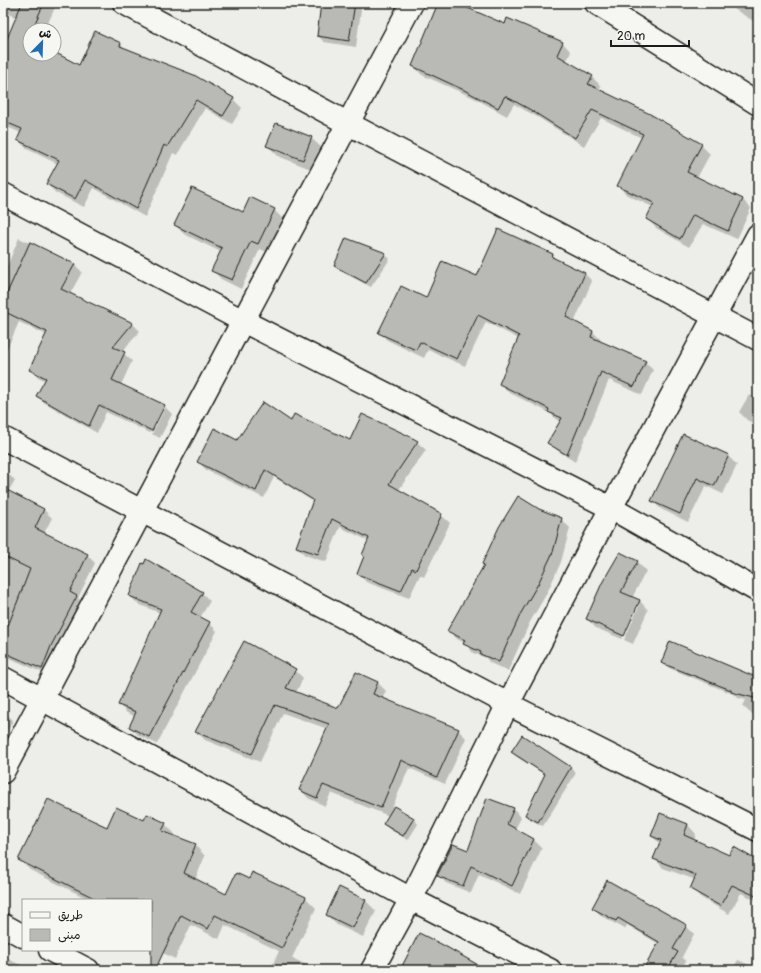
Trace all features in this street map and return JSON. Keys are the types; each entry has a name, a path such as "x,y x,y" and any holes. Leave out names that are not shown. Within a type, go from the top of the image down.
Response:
{"street":[{"path":"124,3 349,124 758,339"},
{"path":"3,772 412,3"},
{"path":"596,3 758,104"},
{"path":"3,194 243,321 611,508 758,590"},
{"path":"372,970 411,899 508,704 611,508 758,235"},
{"path":"3,438 508,704 758,830"},
{"path":"3,678 411,899 550,970"},
{"path":"3,925 22,935"},
{"path":"52,951 88,970"}],"building":[{"path":"22,3 44,3 36,22 22,22 22,62 62,62 62,56 79,65 95,31 121,43 120,46 194,75 234,98 223,116 196,100 167,147 164,145 136,209 85,180 75,199 46,184 59,160 17,140 22,129 3,121 3,48"},
{"path":"321,3 355,3 349,41 317,36"},
{"path":"438,3 456,3 505,24 507,18 563,42 557,55 593,76 588,84 650,114 702,144 687,172 743,199 728,231 693,215 680,239 646,219 654,203 617,186 643,134 592,110 575,138 529,109 505,96 498,108 464,90 412,66"},
{"path":"276,123 312,137 303,160 266,146"},
{"path":"192,188 243,212 250,197 275,209 258,244 251,241 232,280 211,271 222,248 174,225"},
{"path":"498,229 553,254 552,257 585,273 566,317 593,331 591,337 646,361 634,387 601,372 567,455 547,443 562,418 548,412 549,409 499,384 519,336 478,315 457,359 420,342 416,350 378,333 401,286 426,298 442,261 477,276"},
{"path":"346,238 386,253 366,283 334,266"},
{"path":"30,242 75,264 61,289 133,323 113,347 125,352 112,380 165,405 152,431 99,405 89,426 36,396 46,378 29,370 47,332 3,311 3,302"},
{"path":"263,402 291,421 294,414 350,440 362,414 418,441 389,484 442,514 416,570 412,568 401,591 357,574 364,556 362,555 369,538 332,519 318,554 296,547 313,500 265,470 256,491 197,462 214,428 237,440"},
{"path":"683,434 729,455 714,486 697,478 680,514 651,501"},
{"path":"3,488 44,509 35,528 88,554 70,592 77,596 51,646 42,669 3,652 3,624 8,626 30,569 3,556"},
{"path":"518,496 539,509 562,518 553,552 538,584 521,613 499,662 480,654 481,652 463,644 465,640 447,631 484,565 482,564 499,527"},
{"path":"620,552 638,561 621,592 640,600 624,636 586,619 602,583"},
{"path":"146,559 203,592 191,612 210,622 149,737 129,727 136,712 118,705 161,609 129,596 142,563 144,564"},
{"path":"244,641 296,669 286,688 338,708 356,672 378,682 373,694 459,729 437,777 401,760 381,808 323,785 317,798 299,790 329,724 275,705 252,754 195,732"},
{"path":"670,641 758,678 758,699 731,692 731,690 661,663"},
{"path":"522,735 571,767 538,822 525,815 545,774 511,752"},
{"path":"487,798 514,808 507,824 534,839 512,886 471,866 463,886 437,876 453,844 468,850"},
{"path":"48,799 107,827 116,807 144,820 147,814 166,823 162,831 196,844 184,873 226,894 236,873 249,879 252,872 306,897 282,948 215,915 208,929 181,915 155,970 151,970 152,899 96,899 18,860"},
{"path":"394,806 414,818 403,836 383,824"},
{"path":"660,813 688,824 684,835 729,855 734,847 758,861 758,897 732,885 720,906 690,889 696,875 653,859 661,840 651,836"},
{"path":"607,880 687,925 673,949 678,952 667,970 643,970 659,942 618,918 616,921 592,908"},
{"path":"339,887 366,900 353,928 326,915"},
{"path":"419,933 443,945 487,970 400,970"}]}
